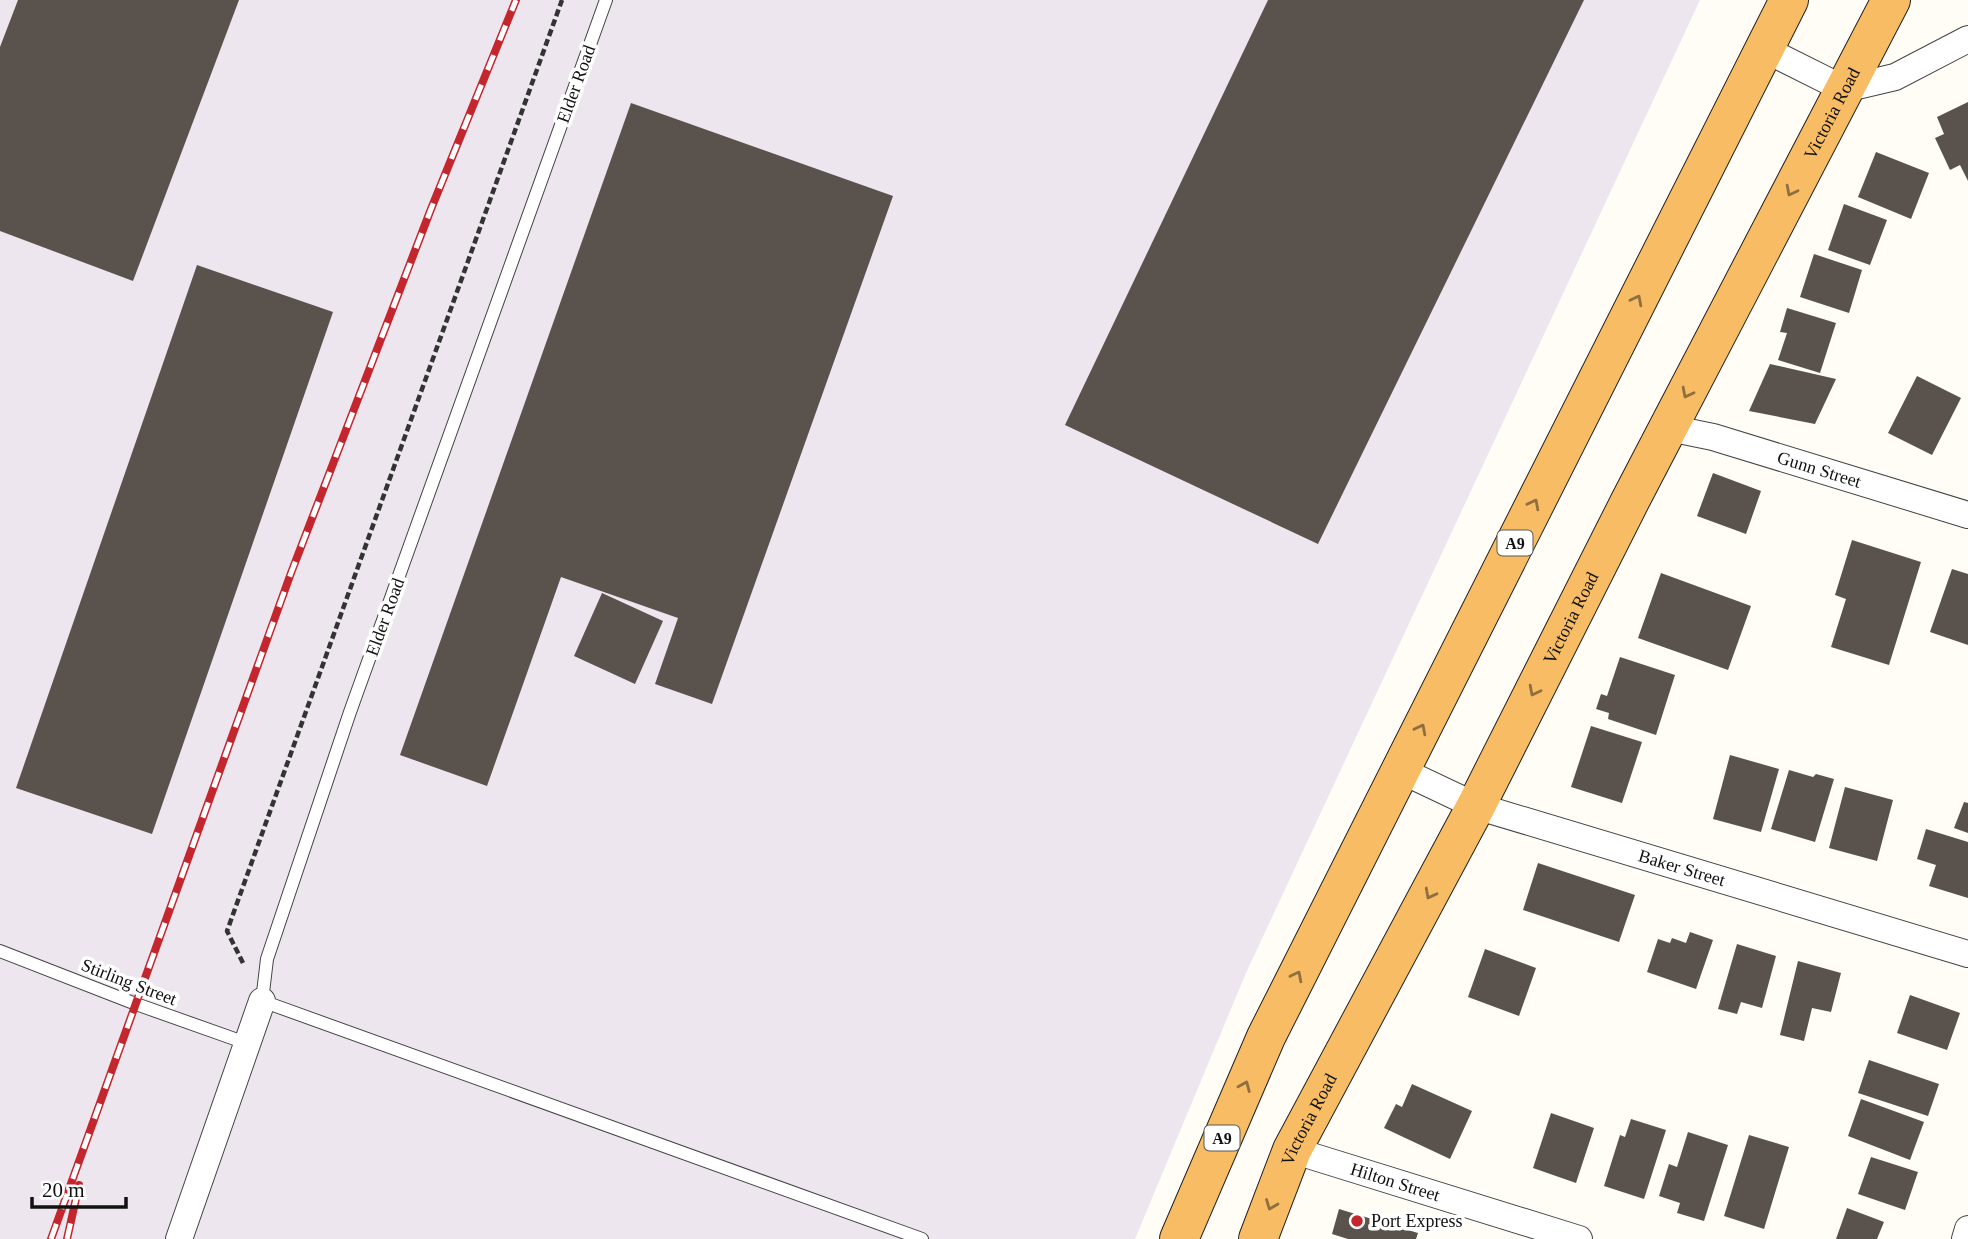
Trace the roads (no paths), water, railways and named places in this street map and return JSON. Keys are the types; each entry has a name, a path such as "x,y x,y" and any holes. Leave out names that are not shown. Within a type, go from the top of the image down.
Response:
{"highway":[{"name":"A9","path":"1179,1239 1266,1037 1789,0"},
{"name":"Victoria Road","path":"1258,1239 1292,1150 1476,806 1891,0"}],"street":[{"path":"1764,49 1844,89 1895,78 1968,39"},
{"name":"Gunn Street","path":"1669,428 1713,437 1968,515"},
{"name":"Baker Street","path":"1400,770 1476,806 1968,954"},
{"name":"Elder Road","path":"179,1239 262,1001"},
{"name":"Hilton Street","path":"1292,1150 1579,1239"},
{"path":"1965,1239 1968,1229"}],"lane":[{"name":"Elder Road","path":"262,1001 267,959 351,712 606,0"},
{"name":"Stirling Street","path":"0,951 246,1043"},
{"path":"262,1001 922,1239"}],"railway":[{"path":"51,1239 291,573 431,209 516,0"},
{"path":"67,1239 79,1185"}],"place":[{"name":"Port Express","path":"1357,1221"}]}
